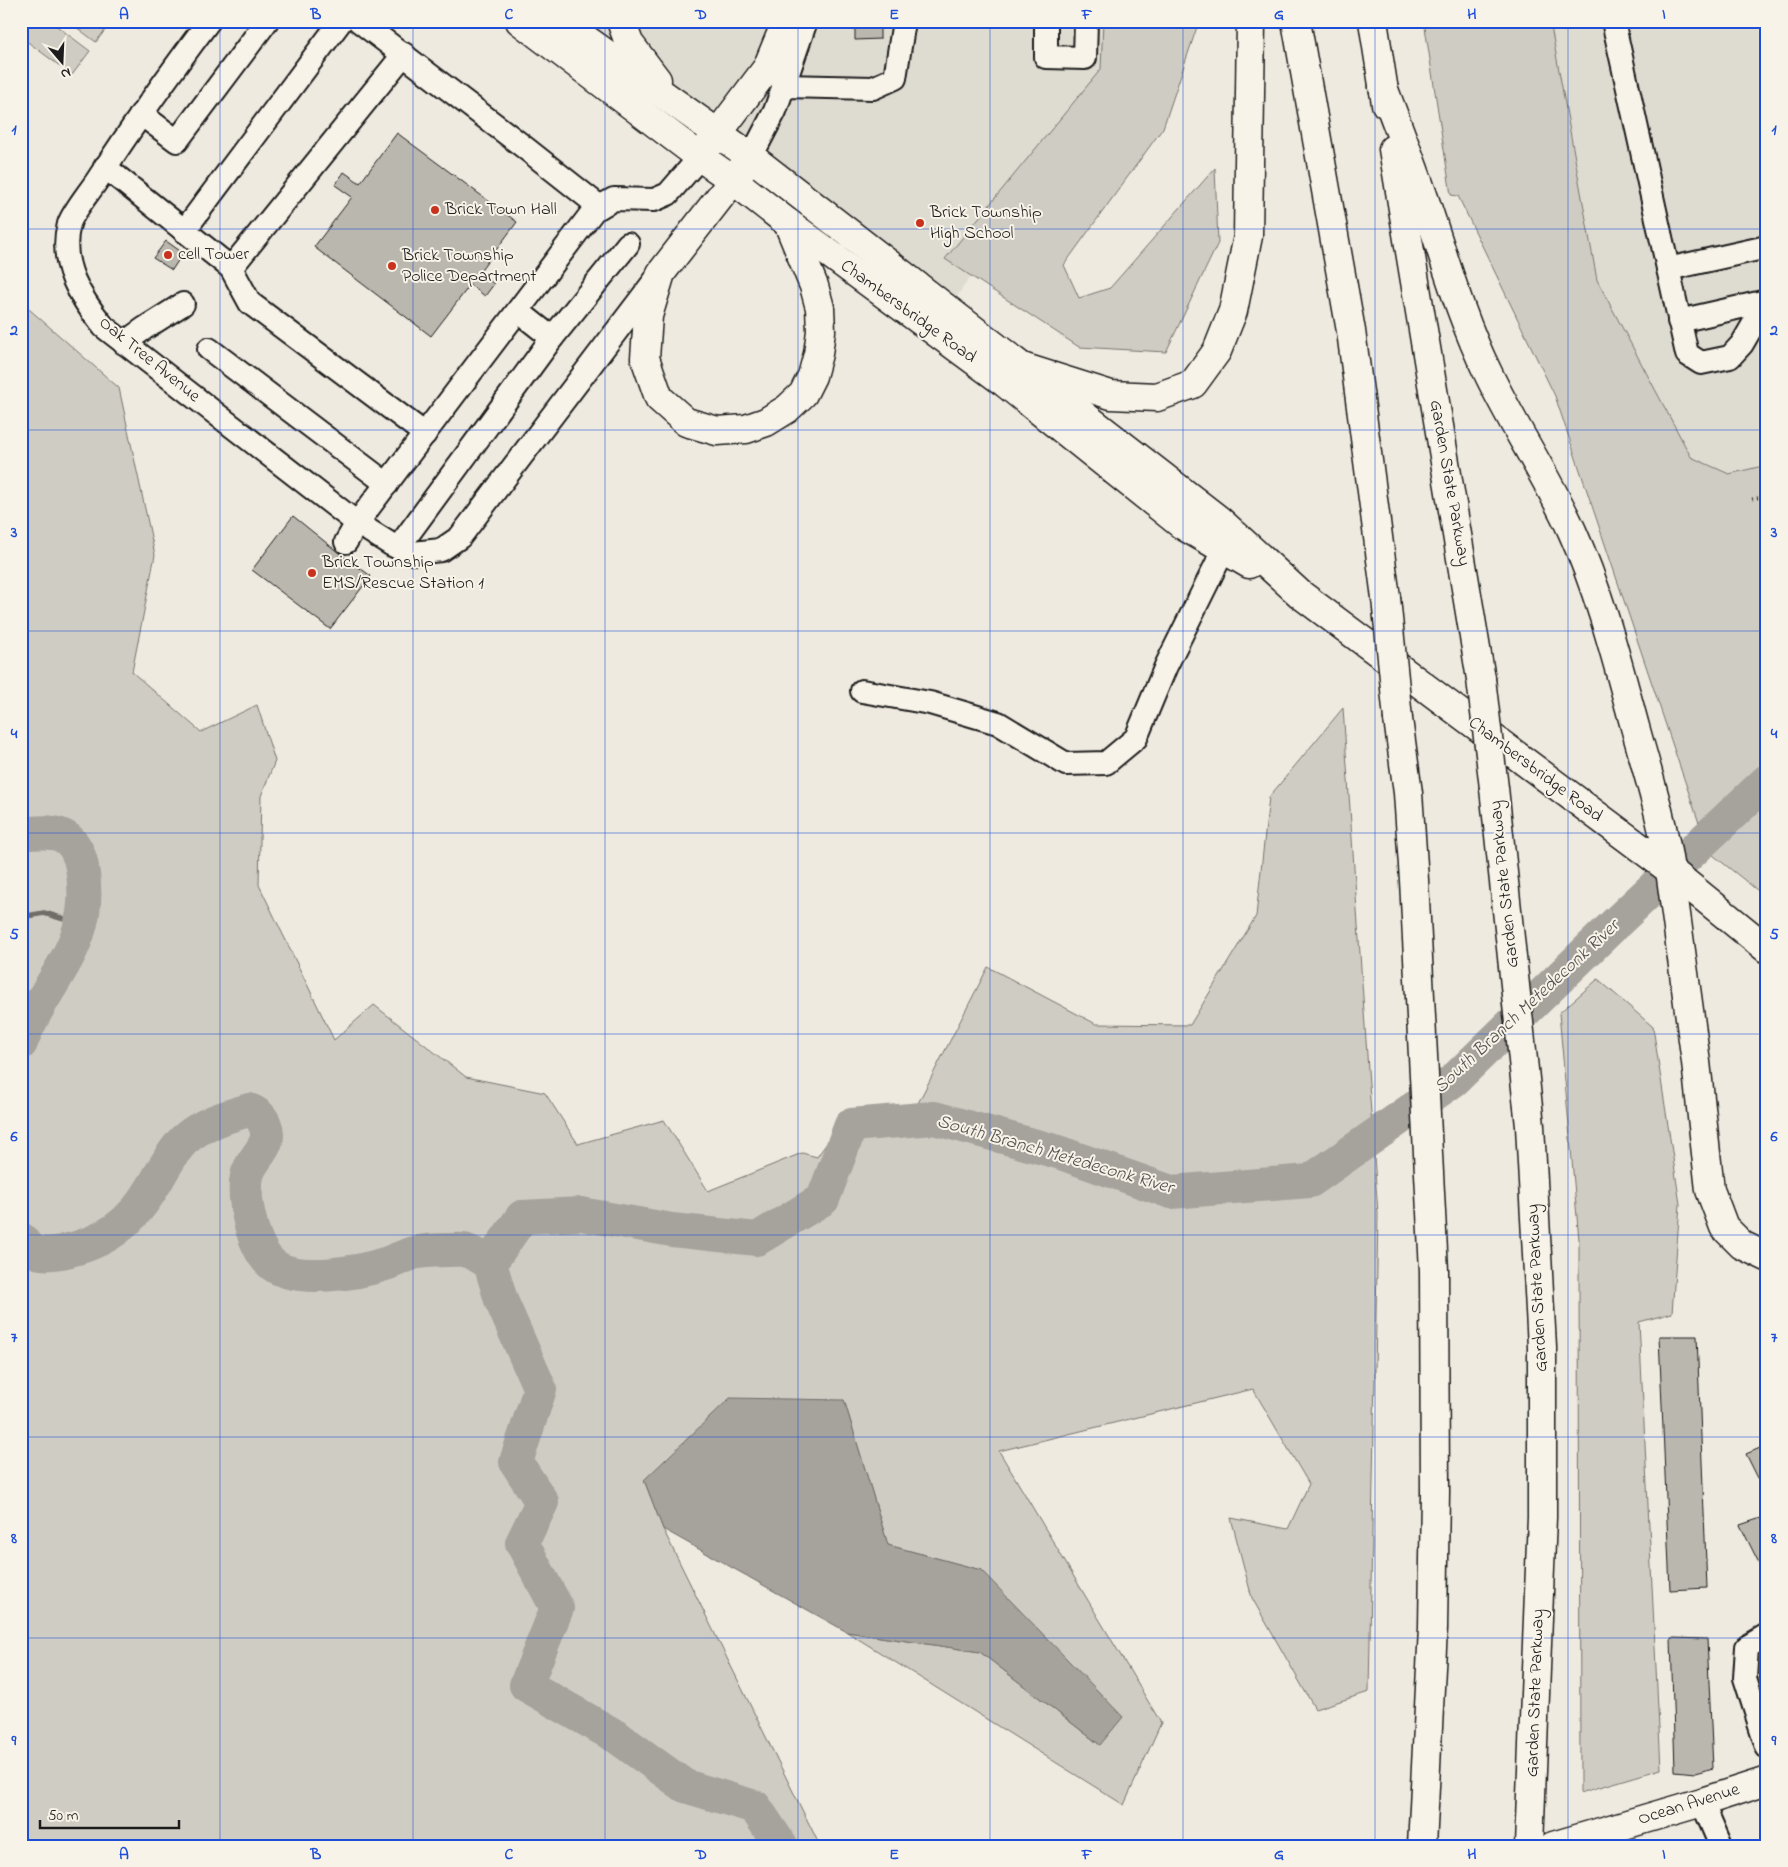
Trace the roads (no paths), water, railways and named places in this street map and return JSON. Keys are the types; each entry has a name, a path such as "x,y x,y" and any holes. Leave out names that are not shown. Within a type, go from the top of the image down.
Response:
{"main road":[{"name":"Chambersbridge Road","path":"520,21 1005,384 1182,525 1300,594 1663,857 1708,901 1767,950"},
{"name":"Chambersbridge Road","path":"560,21 751,157 1219,520 1300,594"},
{"path":"621,21 629,43 675,103"},
{"path":"700,157 717,134 775,77 784,21"},
{"path":"1019,366 1111,394 1157,397 1193,384 1216,351 1233,311 1248,236 1251,21"},
{"path":"1296,21 1351,332 1386,598 1398,719 1408,793 1434,1270 1435,1492 1433,1628 1422,1844"},
{"name":"Garden State Parkway","path":"1373,21 1481,679 1526,1083 1542,1347 1542,1517 1529,1846"},
{"path":"1384,87 1424,198 1452,284 1486,371 1548,483 1572,532 1616,658 1678,926 1710,1190 1724,1227 1742,1245 1767,1257"},
{"path":"751,157 661,273 648,316 645,358 658,398 686,422 717,431 746,428 766,422 786,409 803,394 812,376 818,354 821,331 820,308 814,286 788,223"},
{"name":"Ocean Avenue","path":"1553,1846 1767,1781"}],"lane":[{"name":"Oak Tree Avenue","path":"208,21 141,114 69,223 67,246 71,277 86,306 104,328 357,523 398,548"},
{"path":"141,114 177,141 267,21"},
{"path":"184,231 342,21"},
{"path":"359,21 600,207"},
{"path":"751,157 775,112 775,77 800,21"},
{"path":"775,77 806,21"},
{"path":"775,77 873,88 895,78 904,21"},
{"path":"1046,21 1046,57 1085,58 1086,21"},
{"path":"1613,21 1687,354 1701,363 1730,357 1742,344 1767,301"},
{"path":"231,268 404,54"},
{"path":"346,542 357,523 594,210 614,199 654,200 668,194 700,157"},
{"path":"106,167 231,268 250,303 425,434"},
{"path":"628,244 552,338 398,548 414,553 440,550 460,537 661,273"},
{"path":"1668,269 1767,247"},
{"path":"1679,321 1767,301"},
{"path":"124,343 183,304"},
{"path":"518,311 552,338"},
{"path":"209,349 387,484"},
{"path":"862,691 930,703 998,723 1066,764 1106,763 1136,738 1166,666 1224,549"},
{"path":"1767,1635 1747,1647 1745,1678 1767,1747"},
{"path":"1702,1802 1721,1846"}],"waterway":[{"name":"South Branch Metedeconk River","path":"490,1263 522,1217 581,1214 672,1230 757,1239 823,1199 851,1125 934,1118 1058,1152 1171,1192 1310,1181 1454,1080 1618,921 1767,781"},
{"path":"21,834 53,833 68,839 79,855 84,887 84,905 77,937 25,1031 21,1043"},
{"path":"21,917 44,913 81,924"},
{"path":"21,1239 34,1251 49,1253 77,1248 104,1237 127,1221 184,1140 206,1125 249,1110 261,1118 265,1125 267,1139 249,1169 246,1198 255,1236 266,1258 273,1265 297,1274 328,1275 373,1267 389,1263 410,1254 432,1250 465,1250 490,1263"},
{"path":"490,1263 501,1300 540,1389 516,1462 542,1502 522,1543 557,1608 526,1685 617,1737 685,1786 755,1807 781,1846"}],"place":[{"name":"Brick Town Hall","path":"435,210"},
{"name":"Brick Township High School","path":"920,223"},
{"name":"cell Tower","path":"168,255"},
{"name":"Brick Township Police Department","path":"392,266"},
{"name":"Brick Township EMS/Rescue Station 1","path":"312,573"}]}
